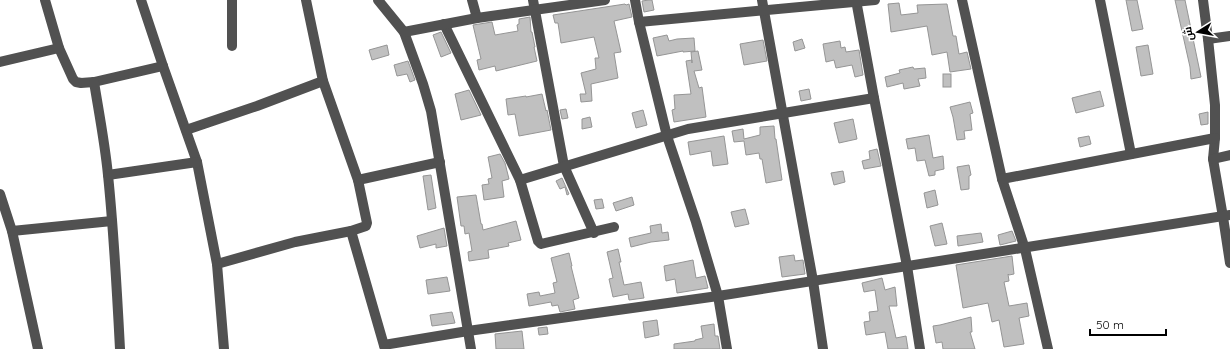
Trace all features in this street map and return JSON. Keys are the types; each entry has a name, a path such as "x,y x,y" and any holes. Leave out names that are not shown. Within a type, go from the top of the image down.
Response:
{"street":[{"path":"45,0 59,48 73,79 76,82 94,82 163,66"},
{"path":"141,0 197,162 217,264 224,349"},
{"path":"232,0 232,46"},
{"path":"217,264 295,242 351,231 366,226 367,223 358,180 323,81 306,0"},
{"path":"378,0 404,32 431,110 471,349"},
{"path":"472,0 477,18"},
{"path":"404,32 534,5 605,0"},
{"path":"635,0 667,136 718,296 727,349"},
{"path":"639,22 763,5 875,0"},
{"path":"962,0 1002,179 1025,248 1048,349"},
{"path":"1100,0 1131,154"},
{"path":"1203,0 1215,105 1215,138 1213,159 1227,216 1230,263"},
{"path":"856,1 907,266 920,349"},
{"path":"534,5 564,166 594,232"},
{"path":"763,5 813,281 823,349"},
{"path":"444,24 520,180 540,244 614,228"},
{"path":"1208,39 1230,36"},
{"path":"0,62 59,48"},
{"path":"186,130 257,106 323,81"},
{"path":"94,82 108,175 120,349"},
{"path":"520,180 688,129 782,112 874,98"},
{"path":"1002,179 1215,138"},
{"path":"1213,159 1230,155"},
{"path":"108,175 197,162"},
{"path":"358,180 440,162"},
{"path":"0,194 12,231 38,349"},
{"path":"351,231 384,347 468,332 718,296 1227,216"},
{"path":"12,231 112,221"}],"building":[{"path":"652,0 654,10 644,12 642,1"},
{"path":"1126,0 1137,0 1143,29 1132,31"},
{"path":"1175,0 1185,0 1201,77 1191,79 1190,67"},
{"path":"899,3 901,15 918,13 917,5 947,4 953,36 956,36 959,54 967,52 971,69 950,72 947,52 932,55 927,26 891,32 888,4"},
{"path":"629,4 632,17 614,21 621,52 614,53 618,78 591,84 592,101 581,102 580,94 586,94 581,73 596,69 595,58 599,58 594,37 561,43 558,23 555,23 553,15"},
{"path":"530,17 531,32 537,61 496,71 495,66 479,70 477,60 481,59 473,25 492,22 495,35 518,31 517,25 519,24 519,19"},
{"path":"441,32 451,53 441,57 433,35"},
{"path":"667,35 669,41 694,38 695,51 683,51 657,56 653,38"},
{"path":"802,39 805,48 795,51 793,42"},
{"path":"763,40 767,61 744,65 740,44"},
{"path":"840,41 841,48 845,47 846,52 859,50 863,75 855,77 852,65 836,68 834,60 826,62 823,44"},
{"path":"387,45 389,55 372,60 369,50"},
{"path":"1148,45 1153,74 1141,76 1136,47"},
{"path":"698,51 702,70 694,71 699,88 702,87 706,117 674,122 672,110 675,109 674,95 691,94 686,61 692,60 691,52"},
{"path":"408,61 415,80 410,82 407,74 397,76 394,65"},
{"path":"913,67 914,69 925,68 926,78 918,79 920,86 904,89 903,83 887,87 885,77 900,73 899,70"},
{"path":"943,74 951,74 951,87 943,87"},
{"path":"809,89 811,99 801,101 799,91"},
{"path":"469,90 481,115 461,120 455,94"},
{"path":"1100,91 1104,106 1076,113 1072,98"},
{"path":"542,94 551,130 519,136 515,114 508,115 506,99"},
{"path":"970,102 973,113 970,114 972,130 964,131 965,139 957,140 950,107"},
{"path":"566,109 568,118 562,119 560,110"},
{"path":"643,110 647,125 636,128 632,113"},
{"path":"1208,112 1208,124 1201,125 1199,114"},
{"path":"590,117 592,127 582,129 582,119"},
{"path":"853,119 857,139 839,143 834,123"},
{"path":"774,126 782,180 766,183 762,159 760,159 759,153 746,155 744,141 734,142 732,131 743,129 744,139 760,135 760,127"},
{"path":"929,135 933,158 943,156 944,169 935,171 935,175 929,176 925,160 917,161 915,148 908,149 906,139"},
{"path":"724,136 728,164 713,166 711,151 690,155 688,142"},
{"path":"1089,136 1091,144 1080,147 1078,138"},
{"path":"877,149 881,166 864,169 862,161 870,159 869,151"},
{"path":"500,154 505,163 509,179 502,181 504,197 484,200 482,185 489,184 488,179 492,178 488,157"},
{"path":"969,165 971,175 969,176 969,189 961,190 957,167"},
{"path":"843,171 845,182 834,185 831,173"},
{"path":"431,175 436,208 428,210 423,176"},
{"path":"562,178 569,194 567,195 565,187 560,189 556,181"},
{"path":"935,190 938,205 927,208 924,193"},
{"path":"476,195 483,230 516,221 521,240 508,243 509,246 488,250 489,258 469,261 468,252 472,251 469,233 465,234 464,226 461,226 457,197"},
{"path":"632,197 634,205 616,211 613,203"},
{"path":"602,199 604,208 596,209 594,200"},
{"path":"745,209 749,224 735,227 731,212"},
{"path":"942,223 947,244 935,246 930,226"},
{"path":"661,224 662,233 668,232 669,240 651,242 631,247 629,238 651,233 650,226"},
{"path":"444,228 447,246 436,248 436,244 420,248 417,236"},
{"path":"1012,231 1016,241 1000,245 998,235"},
{"path":"981,233 983,242 958,246 957,236"},
{"path":"618,249 624,285 641,282 644,298 629,300 628,294 613,297 609,279 613,278 607,252"},
{"path":"569,253 579,298 573,300 575,309 560,312 558,305 552,306 551,302 529,306 527,294 539,292 540,296 555,293 553,283 557,282 551,258"},
{"path":"794,255 795,261 803,260 805,274 782,277 779,257"},
{"path":"1012,256 1014,274 1008,274 1009,281 1004,282 1009,306 1027,303 1029,316 1019,318 1024,344 1004,347 999,320 992,322 988,303 963,308 956,265"},
{"path":"693,260 696,278 705,276 708,288 677,293 675,279 666,281 664,266"},
{"path":"447,277 450,291 428,294 426,280"},
{"path":"882,278 885,290 895,287 897,306 889,306 896,338 906,336 908,349 888,349 885,332 866,335 864,322 870,321 869,312 878,311 875,290 864,292 862,283"},
{"path":"452,312 455,323 432,326 430,315"},
{"path":"971,317 972,332 970,332 975,349 943,349 942,342 936,343 933,326"},
{"path":"657,320 659,335 645,338 643,322"},
{"path":"714,324 715,336 718,336 720,349 674,349 674,344 695,341 703,338 701,326"},
{"path":"547,327 548,334 539,335 538,328"},
{"path":"522,331 524,349 496,349 495,334"}]}
